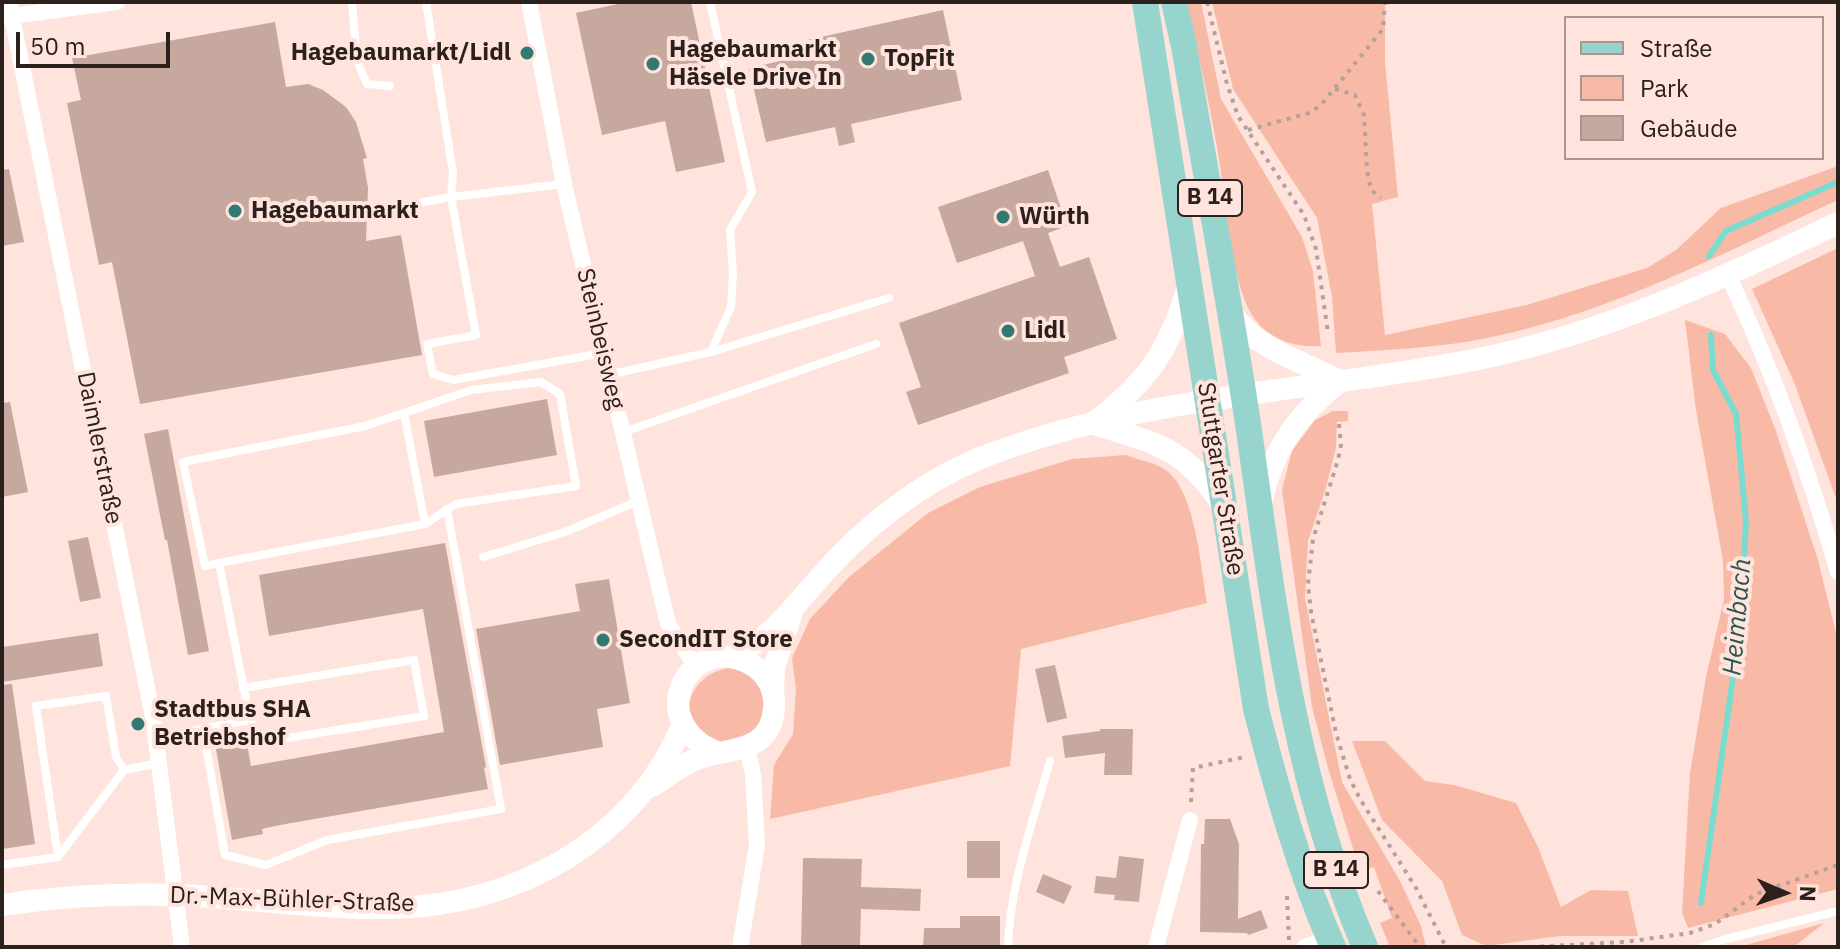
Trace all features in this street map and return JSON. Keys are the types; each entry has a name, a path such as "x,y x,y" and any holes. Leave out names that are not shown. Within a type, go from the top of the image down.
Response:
{"main road":[{"name":"Stuttgarter Straße","path":"1145,2 1256,709 1278,796 1323,944"},
{"name":"Stuttgarter Straße","path":"1174,2 1229,313 1252,393 1260,508 1273,610 1290,703 1329,851 1365,947"}],"street":[{"path":"8,11 117,2"},
{"name":"Steinbeisweg","path":"529,2 564,184 668,624 696,667"},
{"name":"Daimlerstraße","path":"8,11 155,737 182,947"},
{"path":"792,611 774,668 772,720 758,741 747,748 717,752 703,747 691,737 683,724 679,698 684,681 696,667 713,658 733,656 753,647 792,611 823,573 857,540 894,509 976,460 1092,424 1208,400 1520,350 1622,319 1728,275 1838,223"},
{"path":"1728,275 1753,327 1803,461 1838,572"},
{"path":"1092,424 1127,397 1156,363 1177,325 1190,282"},
{"path":"1229,313 1255,338 1331,382"},
{"path":"1260,508 1266,478 1278,449 1295,423 1331,382"},
{"path":"1092,424 1168,448 1200,474 1222,504"},
{"path":"733,656 759,669 771,685 773,694"},
{"name":"Dr.-Max-Bühler-Straße","path":"2,905 46,898 177,895 392,908 450,903 525,882 565,862 603,834 644,791 683,724"},
{"path":"740,947 757,845 753,774 747,748"},
{"name":"Dr.-Max-Bühler-Straße","path":"644,791 690,762 717,752"},
{"path":"1156,947 1190,820"}],"lane":[{"path":"352,2 357,61 367,84 390,86"},
{"path":"426,2 453,173 451,197 476,335 427,344 433,374 453,380 603,353"},
{"path":"710,2 752,192 730,230 733,273 731,307 711,352"},
{"path":"407,205 564,184"},
{"path":"608,375 711,352 889,298"},
{"path":"621,433 876,344"},
{"path":"541,382 560,394 576,486 456,504 425,524 205,566 183,462 365,426 404,413 471,390 541,382"},
{"path":"404,413 425,524"},
{"path":"483,557 565,532 638,501"},
{"path":"203,729 225,855 266,865 327,840 501,809 447,509"},
{"path":"219,563 243,688 250,720 263,742 424,716 414,660 243,688"},
{"path":"58,857 36,706 106,696 116,757 124,770"},
{"path":"155,737 250,720"},
{"path":"1008,947 1011,905 1022,855 1050,761"},
{"path":"2,865 58,857 124,770 159,763"},
{"path":"1702,947 1838,911"}],"path":[{"path":"1207,2 1238,116 1304,215 1316,249 1328,333"},
{"path":"1248,130 1309,113 1321,105 1383,29 1385,2"},
{"path":"1335,89 1355,95 1364,115 1367,171 1371,190 1381,198"},
{"path":"1339,424 1341,445 1338,460 1310,556 1308,584 1320,658 1336,733 1350,779 1416,888 1446,947"},
{"path":"1190,820 1193,768 1257,755"},
{"path":"1530,947 1625,942 1690,933 1715,924 1756,894 1838,865"},
{"path":"1378,891 1420,947"}],"green space":[{"path":"1187,2 1201,2 1221,99 1302,237 1313,271 1321,346 1291,343 1273,336 1258,323 1245,300 1234,263 1220,165"},
{"path":"1212,2 1385,2 1385,62 1398,197 1372,204 1385,335 1527,305 1647,268 1676,250 1721,208 1838,166 1838,200 1666,280 1533,327 1468,341 1336,353 1332,297 1317,218 1233,89"},
{"path":"1838,248 1838,504 1794,382 1752,289"},
{"path":"1685,320 1725,334 1751,368 1776,431 1818,560 1838,641 1838,889 1688,928 1682,913 1690,773 1706,677 1724,599 1723,561 1696,410"},
{"path":"1333,411 1348,411 1348,421 1337,422 1336,448 1308,541 1305,598 1342,782 1400,881 1421,926 1426,947 1390,947 1380,923 1392,918 1374,867 1360,871 1312,707 1282,490 1292,451 1315,420"},
{"path":"1126,455 1163,468 1185,496 1196,532 1207,603 1021,649 1010,766 770,819 774,765 793,734 796,689 792,658 810,619 849,577 928,513 980,487 1072,459"},
{"path":"728,668 754,679 764,702 764,722 736,744 711,741 699,732 689,711 695,689 704,679"},
{"path":"1352,741 1385,741 1425,781 1454,785 1516,803 1538,847 1561,907 1591,890 1628,891 1638,936 1560,936 1486,946 1462,935 1442,881 1382,820"},
{"path":"1824,923 1794,947 1739,947"}],"building":[{"path":"627,2 691,2 725,162 676,172 665,121 602,135 576,13"},
{"path":"943,10 962,100 851,124 855,142 839,146 835,127 766,142 749,68 807,55 803,41"},
{"name":"Hagebaumarkt","path":"275,22 286,87 308,84 323,90 346,107 356,122 367,158 363,159 368,188 366,241 401,235 422,355 140,404 112,262 99,265 67,103 81,100 72,58"},
{"path":"9,169 24,242 2,246 2,170"},
{"name":"Lidl","path":"1048,170 1067,226 1048,233 1060,267 1089,257 1117,339 1064,357 1069,373 918,425 906,392 921,387 899,323 1035,276 1023,241 957,263 938,207"},
{"path":"547,399 557,455 434,477 424,421"},
{"path":"10,402 28,492 2,497 2,403"},
{"path":"168,429 209,651 188,655 144,434"},
{"path":"88,537 101,598 80,602 68,541"},
{"path":"445,543 488,789 280,825 262,829 263,834 232,840 214,738 245,732 251,766 444,732 423,609 269,636 259,575"},
{"path":"609,579 630,703 597,709 603,747 500,765 476,629 580,611 575,584"},
{"path":"98,633 103,666 2,682 2,647"},
{"path":"1055,665 1067,718 1047,723 1035,669"},
{"path":"12,684 35,844 2,849 2,685"},
{"path":"1100,729 1133,729 1132,775 1104,775 1105,753 1065,758 1062,736"},
{"path":"1205,819 1230,819 1239,844 1238,919 1261,910 1268,928 1248,935 1200,932 1201,844 1204,844"},
{"path":"967,841 1000,841 1000,878 967,878"},
{"path":"1119,856 1144,859 1139,902 1114,900 1115,895 1094,893 1096,876 1116,878"},
{"path":"803,858 862,859 861,887 921,889 920,911 861,909 860,947 801,947"},
{"path":"1043,874 1072,886 1064,904 1036,892"},
{"path":"960,916 1000,916 1000,947 923,947 924,928 960,928"}],"waterway":[{"name":"Heimbach","path":"1709,256 1726,231 1838,182"},
{"name":"Heimbach","path":"1701,903 1739,635 1746,522 1736,414 1713,370 1711,335"}],"place":[{"name":"Hagebaumarkt/Lidl","path":"527,53"},
{"name":"TopFit","path":"868,59"},
{"name":"Hagebaumarkt Häsele Drive In","path":"653,64"},
{"name":"Hagebaumarkt","path":"235,211"},
{"name":"Würth","path":"1003,217"},
{"name":"Lidl","path":"1008,331"},
{"name":"SecondIT Store","path":"603,640"},
{"name":"Stadtbus SHA Betriebshof","path":"138,724"}]}
